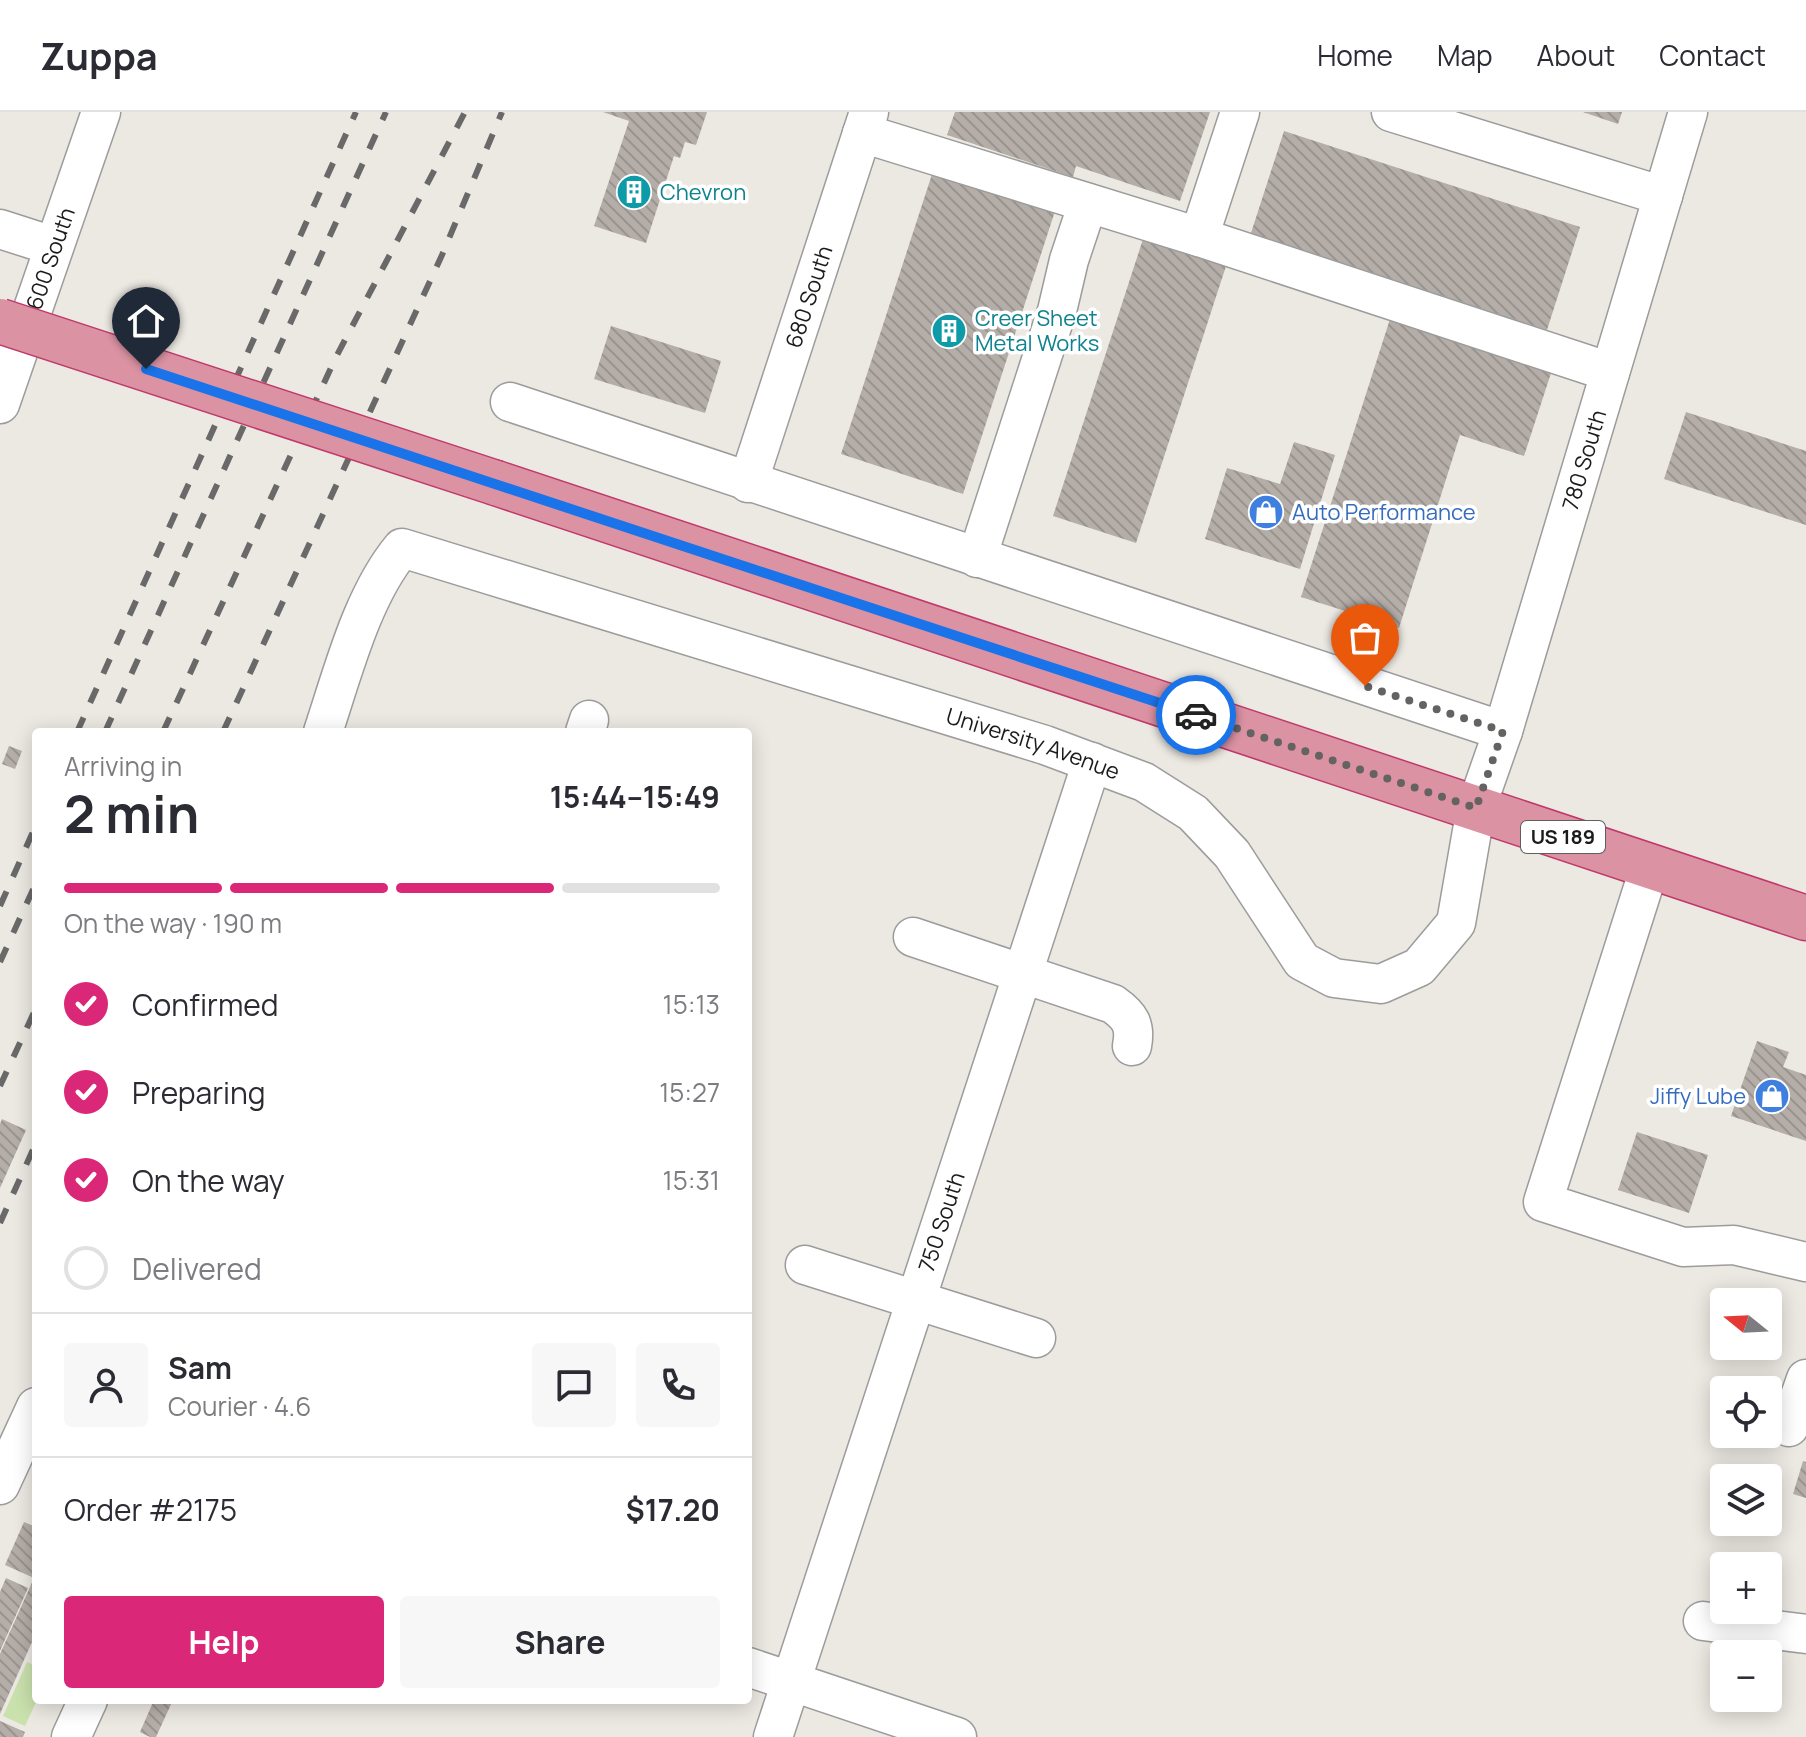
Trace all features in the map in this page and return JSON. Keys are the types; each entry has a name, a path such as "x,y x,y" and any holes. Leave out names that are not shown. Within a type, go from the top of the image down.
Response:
{"highway":[{"name":"US 189","path":"0,321 1806,918"}],"street":[{"name":"600 South","path":"1,399 101,112"},
{"path":"1199,237 1240,112"},
{"path":"1391,112 1663,196"},
{"name":"780 South","path":"1476,808 1503,731 1688,112"},
{"path":"865,123 1088,203 1610,372"},
{"name":"680 South","path":"748,483 865,123"},
{"path":"977,558 1057,311 1069,260 1088,203"},
{"path":"0,229 53,246"},
{"path":"510,402 1503,731"},
{"name":"University Avenue","path":"324,728 353,643 385,569 402,548 1092,762 1144,782 1193,813 1232,854 1302,961 1334,978 1381,984 1419,967 1456,923 1476,808"},
{"name":"750 South","path":"773,1737 1092,762"},
{"path":"1650,866 1543,1202 1683,1247 1734,1245 1806,1262"},
{"path":"913,937 1113,1004 1130,1016 1135,1033 1132,1046"},
{"path":"805,1265 1036,1338"},
{"path":"1789,1427 1806,1379"},
{"path":"0,1485 32,1416"},
{"path":"1703,1621 1806,1634"},
{"path":"752,1668 957,1737"},
{"path":"71,1737 86,1704"}],"green space":[{"path":"27,1662 32,1664 32,1704 35,1704 25,1726 3,1716"}],"building":[{"name":"Chevron","path":"603,112 707,112 696,145 685,142 680,158 674,156 646,243 594,226 629,121"},
{"path":"955,112 1210,112 1180,201 1076,166 1073,177 947,135"},
{"path":"1583,112 1622,112 1618,124"},
{"path":"1284,131 1580,227 1547,330 1251,233"},
{"name":"Creer Sheet Metal Works","path":"934,168 1056,208 963,494 841,454"},
{"path":"1144,236 1227,263 1136,543 1053,516"},
{"path":"1390,319 1552,370 1524,456 1460,435 1399,628 1301,597"},
{"path":"611,326 721,361 705,413 594,379"},
{"path":"1686,412 1806,451 1806,525 1664,479"},
{"name":"Auto Performance","path":"1294,442 1335,455 1300,569 1205,539 1227,468 1280,484"},
{"path":"9,746 22,751 15,769 2,764"},
{"name":"Jiffy Lube","path":"1757,1041 1789,1052 1783,1067 1806,1075 1806,1141 1731,1116"},
{"path":"2,1119 26,1130 0,1188 0,1124"},
{"name":"Jiffy Lube","path":"1637,1132 1708,1155 1689,1213 1618,1190"},
{"path":"1803,1461 1806,1462 1806,1498 1793,1494"},
{"path":"24,1522 32,1525 32,1577 5,1565"},
{"path":"6,1578 28,1588 0,1651 0,1592"},
{"path":"32,1582 32,1642 0,1714 0,1654"},
{"path":"152,1704 171,1704 156,1737 140,1732"},
{"path":"0,1721 25,1732 23,1737 0,1737"}],"railway":[{"path":"79,728 356,112"},
{"path":"107,728 386,112"},
{"path":"165,728 336,357 465,112"},
{"path":"225,728 442,255 502,112"},
{"path":"0,906 32,834"},
{"path":"0,962 32,892"},
{"path":"0,1086 32,1017"},
{"path":"0,1223 32,1152"}],"way so far":[{"path":"1196,715 1476,808 1503,731 1365,686"}],"place":[{"name":"Chevron","path":"634,192"},
{"name":"Creer Sheet Metal Works","path":"949,331"},
{"name":"Auto Performance","path":"1266,512"},
{"name":"Jiffy Lube","path":"1772,1096"}],"route":[{"path":"146,369 1196,715"}]}
